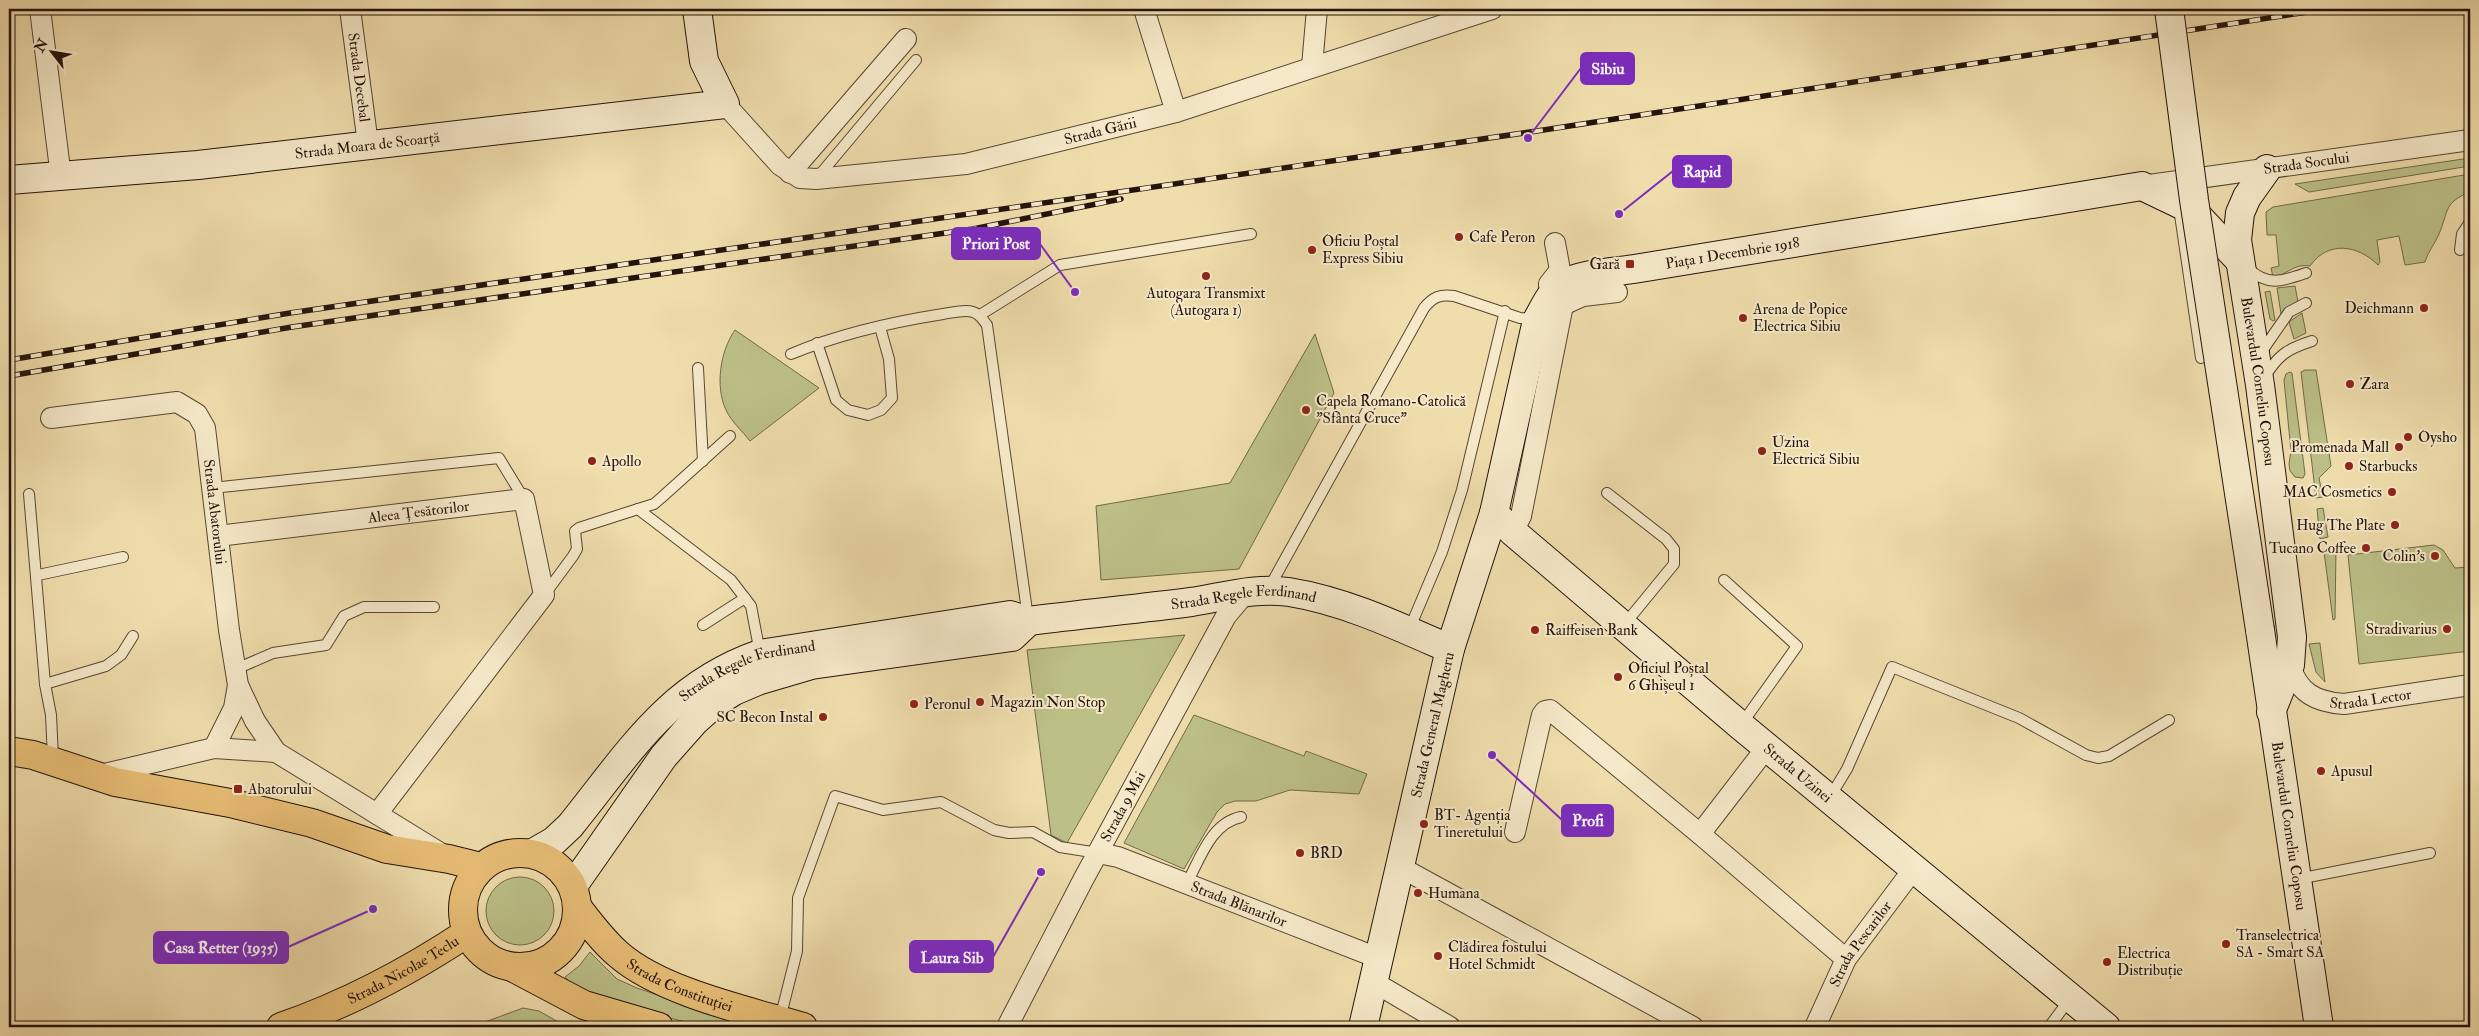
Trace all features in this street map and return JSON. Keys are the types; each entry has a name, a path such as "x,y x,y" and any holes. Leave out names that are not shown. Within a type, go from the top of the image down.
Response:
{"main road":[{"name":"Strada Abatorului","path":"9,751 53,762 93,776 312,823 387,849 449,859 481,868"},
{"path":"512,967 532,966 551,959 566,946 575,928 576,897 564,871 550,860 533,853 514,852 496,857 481,868 470,881 464,898 463,916 467,933 478,949 494,961 512,967 584,1005 659,1027"},
{"name":"Strada Constituției","path":"576,897 598,935 620,956 650,975 688,992 792,1024"},
{"name":"Strada Nicolae Teclu","path":"281,1027 351,1001 418,965 467,933"}],"street":[{"path":"40,9 61,177"},
{"name":"Strada Decebal","path":"350,9 368,144"},
{"path":"697,9 704,61 725,104 790,173 906,39"},
{"path":"1144,9 1176,112"},
{"path":"1312,66 1317,9"},
{"name":"Strada Gării","path":"790,173 800,178 816,179 966,164 1176,112 1312,66 1492,9"},
{"name":"Bulevardul Corneliu Coposu","path":"2169,9 2194,200 2319,1027"},
{"name":"Strada Moara de Scoarță","path":"9,180 198,165 725,104"},
{"name":"Strada Socului","path":"2142,186 2470,140"},
{"name":"Bulevardul Corneliu Coposu","path":"2267,169 2247,197 2240,213 2237,240 2258,373 2292,637 2290,664 2271,712"},
{"path":"2142,186 2192,210 2211,227 2240,261"},
{"name":"Piața 1 Decembrie 1918","path":"1494,513 1533,319 1556,293 1572,280 2142,186"},
{"path":"1513,532 1521,516 1560,270 1555,243"},
{"path":"1556,293 1582,296 1617,292"},
{"name":"Strada Abatorului","path":"51,418 177,402 197,414 205,428 229,630 237,677 255,721 276,752 449,859"},
{"path":"377,814 544,595 524,500"},
{"name":"Aleea Țesătorilor","path":"218,536 524,500"},
{"name":"Strada Uzinei","path":"1494,513 1513,532 1741,726 1915,867 2106,1027"},
{"name":"Strada General Magheru","path":"1362,1027 1450,649 1494,513"},
{"name":"Strada Regele Ferdinand","path":"533,853 554,841 570,826 658,716 682,695 710,675 736,662 760,654 1010,615 1028,621 1193,601 1257,591 1288,592 1327,601 1384,620 1450,649"},
{"name":"Strada 9 Mai","path":"1007,1027 1098,853 1226,616 1257,591"},
{"name":"Strada Regele Ferdinand","path":"576,897 664,756 695,721 715,703 734,691 768,677 811,665 1012,637 1028,621"},
{"name":"Strada Lector","path":"2290,664 2293,677 2301,689 2326,702 2344,704 2470,685"},
{"path":"214,748 234,708 237,677"},
{"path":"1516,832 1542,715 1550,710 1700,834 1846,959"},
{"path":"1700,834 1767,747"},
{"name":"Strada Abatorului","path":"93,776 214,748 276,752"},
{"name":"Strada Blănarilor","path":"1098,853 1118,857 1187,884 1375,969 1450,1027"},
{"path":"1400,867 1693,1027"},
{"name":"Strada Pescarilor","path":"1815,1027 1846,959 1915,867"}],"lane":[{"path":"816,179 916,60"},
{"path":"2178,202 2201,358"},
{"path":"2460,250 2462,234 2470,222"},
{"path":"980,316 1060,265 1251,234"},
{"path":"2240,261 2256,276 2271,282 2306,273"},
{"path":"1257,591 1384,380 1424,308 1432,299 1443,294 1449,295 1533,319"},
{"path":"2258,373 2289,312 2306,303"},
{"path":"1409,631 1442,552 1462,490 1505,311"},
{"path":"791,354 818,343 880,327 961,312 973,312 980,316 987,325 1028,621"},
{"path":"818,343 836,400 848,410 868,415 881,410 892,398 889,359 880,327"},
{"path":"2258,373 2290,348 2312,342"},
{"path":"698,368 703,461"},
{"path":"544,595 577,549 575,531 579,528 654,504 730,436"},
{"path":"212,488 499,458 524,500"},
{"path":"29,494 38,575 45,684 51,715 53,762"},
{"path":"1608,494 1666,539 1674,549 1674,564 1623,626"},
{"path":"638,509 731,580 751,606 760,654"},
{"path":"38,575 123,557"},
{"path":"1724,580 1797,646 1741,726"},
{"path":"703,625 745,598"},
{"path":"237,677 273,652 326,645 344,616 364,607 434,607"},
{"path":"45,684 106,666 121,656 133,636"},
{"path":"1829,798 1847,769 1892,667 2019,718 2086,755 2098,758 2109,756 2169,720"},
{"path":"792,1024 797,951 798,898 835,796 882,810 942,802 994,830 1009,833 1033,832 1060,847 1098,853"},
{"path":"1187,884 1208,843 1220,828 1233,818 1241,817"},
{"path":"2297,880 2430,853"},
{"path":"2049,1027 2072,997"}],"green space":[{"path":"2470,158 2470,166 2309,192 2295,184"},
{"path":"2470,174 2470,192 2455,200 2448,208 2439,234 2425,262 2405,265 2399,236 2377,240 2380,262 2378,265 2361,253 2343,248 2334,249 2325,252 2310,266 2299,266 2273,277 2271,268 2279,266 2276,235 2267,235 2266,212 2273,207"},
{"path":"2295,286 2298,302 2281,314 2277,288"},
{"path":"2270,291 2275,320 2273,321 2270,319 2265,292"},
{"path":"2302,313 2306,333 2294,339 2289,322"},
{"path":"735,330 819,388 750,441 728,414 721,391 720,380 723,358"},
{"path":"1315,334 1334,393 1239,569 1101,580 1096,506 1230,483"},
{"path":"2316,370 2331,466 2319,478 2323,497 2316,498 2301,372"},
{"path":"2292,373 2305,474 2303,478 2295,477 2290,471 2289,464 2291,451 2284,380 2286,374"},
{"path":"2323,508 2328,537 2320,539 2317,509"},
{"path":"2434,545 2443,550 2455,568 2470,567 2470,651 2359,664 2348,555"},
{"path":"2336,548 2335,619 2333,620 2324,552"},
{"path":"1185,635 1067,843 1051,835 1027,650"},
{"path":"2320,643 2325,682 2316,672 2309,644"},
{"path":"1194,715 1304,756 1306,751 1367,774 1359,794 1290,790 1256,801 1235,801 1225,804 1217,812 1184,869 1124,843"},
{"path":"520,877 533,880 544,887 551,898 554,911 551,924 544,935 533,942 520,945 507,942 496,935 489,924 486,911 489,898 496,887 507,880"},
{"path":"590,952 617,979 637,988 753,1027 707,1027 636,1010 578,990 565,977 579,966"},
{"path":"523,1008 539,1011 567,1027 463,1027 472,1023 474,1026"}],"railway":[{"path":"9,360 290,313 1537,131 2327,9"},
{"path":"9,376 292,327 973,229 1121,199"}],"place":[{"name":"Sibiu","path":"1528,138"},
{"name":"Rapid","path":"1619,214"},
{"name":"Cafe Peron","path":"1459,237"},
{"name":"Oficiu Poștal Express Sibiu","path":"1312,250"},
{"name":"Gară","path":"1630,264"},
{"name":"Autogara Transmixt (Autogara 1)","path":"1206,276"},
{"name":"Priori Post","path":"1075,292"},
{"name":"Deichmann","path":"2424,308"},
{"name":"Arena de Popice Electrica Sibiu","path":"1743,318"},
{"name":"Zara","path":"2350,384"},
{"name":"Capela Romano-Catolică \"Sfânta Cruce\"","path":"1306,410"},
{"name":"Oysho","path":"2408,437"},
{"name":"Promenada Mall","path":"2399,447"},
{"name":"Uzina Electrică Sibiu","path":"1762,451"},
{"name":"Apollo","path":"592,461"},
{"name":"Starbucks","path":"2349,466"},
{"name":"MAC Cosmetics","path":"2392,492"},
{"name":"Hug The Plate","path":"2395,525"},
{"name":"Tucano Coffee","path":"2366,548"},
{"name":"Colin's","path":"2435,556"},
{"name":"Stradivarius","path":"2447,629"},
{"name":"Raiffeisen Bank","path":"1535,630"},
{"name":"Oficiul Poștal 6 Ghișeul 1","path":"1618,677"},
{"name":"Magazin Non Stop","path":"980,702"},
{"name":"Peronul","path":"914,704"},
{"name":"SC Becon Instal","path":"823,717"},
{"name":"Profi","path":"1492,755"},
{"name":"Apusul","path":"2321,771"},
{"name":"Abatorului","path":"238,789"},
{"name":"BT- Agenția Tineretului","path":"1424,824"},
{"name":"BRD","path":"1300,853"},
{"name":"Laura Sib","path":"1041,872"},
{"name":"Humana","path":"1418,893"},
{"name":"Casa Retter (1935)","path":"373,909"},
{"name":"Transelectrica SA - Smart SA","path":"2226,944"},
{"name":"Clădirea fostului Hotel Schmidt","path":"1438,956"},
{"name":"Electrica Distribuție","path":"2107,962"}]}
